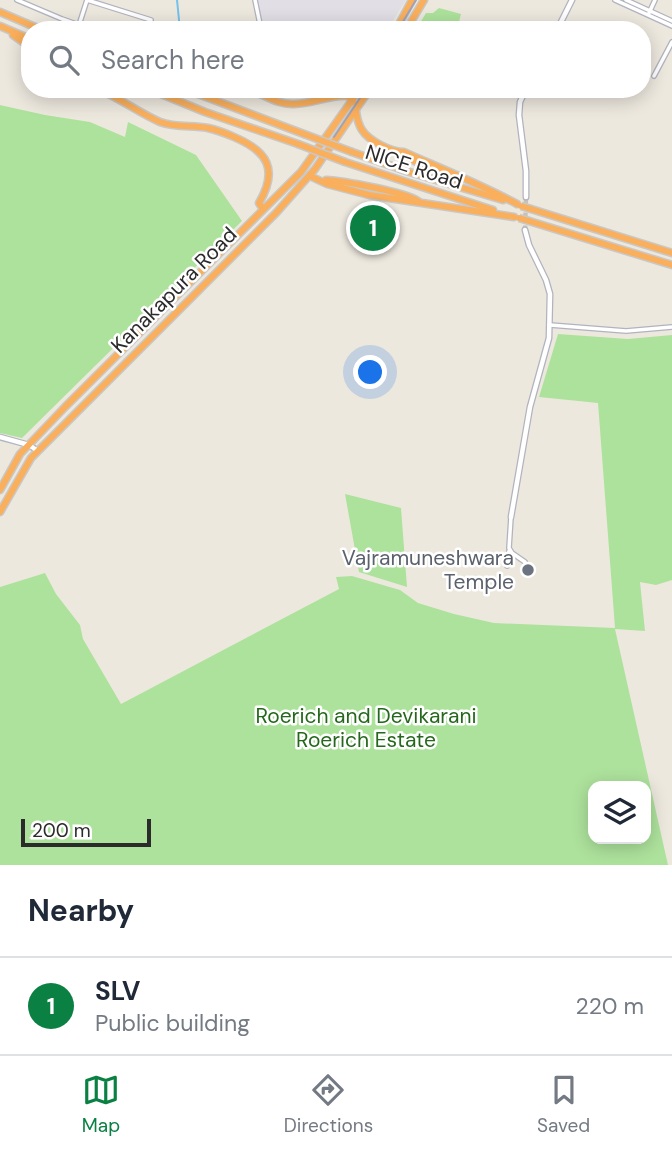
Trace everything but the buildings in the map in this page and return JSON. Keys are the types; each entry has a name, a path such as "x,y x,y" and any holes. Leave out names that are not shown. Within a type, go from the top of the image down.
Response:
{"highway":[{"path":"401,21 412,0"},
{"path":"411,21 424,0"},
{"path":"0,12 21,21"},
{"path":"3,28 21,35"},
{"path":"3,28 21,42"},
{"path":"115,98 163,123 210,128 257,148 269,169 269,183 259,203 263,209"},
{"name":"NICE Road","path":"171,98 403,182 672,265"},
{"name":"NICE Road","path":"209,98 416,174 672,253"},
{"path":"268,98 290,104 330,98"},
{"path":"350,98 357,120 369,138 457,175 519,205"},
{"name":"Kanakapura Road","path":"0,512 31,458 276,213 310,176 365,98"},
{"name":"Kanakapura Road","path":"0,490 20,454 300,172 353,100"},
{"path":"310,176 327,184 369,195 517,217"},
{"path":"226,247 234,254"}],"street":[{"path":"17,0 69,21"},
{"path":"80,21 87,0 151,20"},
{"path":"255,0 259,21"},
{"path":"562,21 572,0"},
{"path":"615,0 649,13"},
{"path":"626,0 672,24"},
{"path":"649,13 655,0"},
{"path":"654,76 672,42"},
{"path":"522,98 519,115 526,171 526,197"},
{"path":"507,566 511,517 530,407 549,338 550,325 550,293 525,230"},
{"path":"550,325 626,331 672,327"},
{"path":"0,437 29,445 38,451"},
{"path":"509,548 525,562"}],"shaded area":[{"path":"256,0 406,0 393,21 261,21"}],"green space":[{"path":"439,8 461,14 459,21 421,21 426,13 433,13"},
{"path":"0,105 90,122 125,137 128,122 196,155 242,221 22,438 0,433"},
{"name":"Roerich and Devikarani Roerich Estate","path":"558,334 628,339 672,335 672,580 656,585 640,582 645,631 615,629 649,781 588,781 588,844 651,844 651,789 668,865 0,865 0,587 45,573 56,594 80,625 83,639 121,704 339,589 336,577 352,576 400,590 418,603 494,623 615,628 598,403 539,397"},
{"path":"345,494 401,508 407,587 359,572"}],"waterway":[{"path":"177,0 179,21"}],"tunnel":[{"path":"525,230 526,197"}],"railway":[{"path":"403,21 416,0"},
{"path":"334,137 360,98"}],"place":[{"name":"SLV","path":"373,228"},
{"name":"Vajramuneshwara Temple","path":"528,570"}]}
